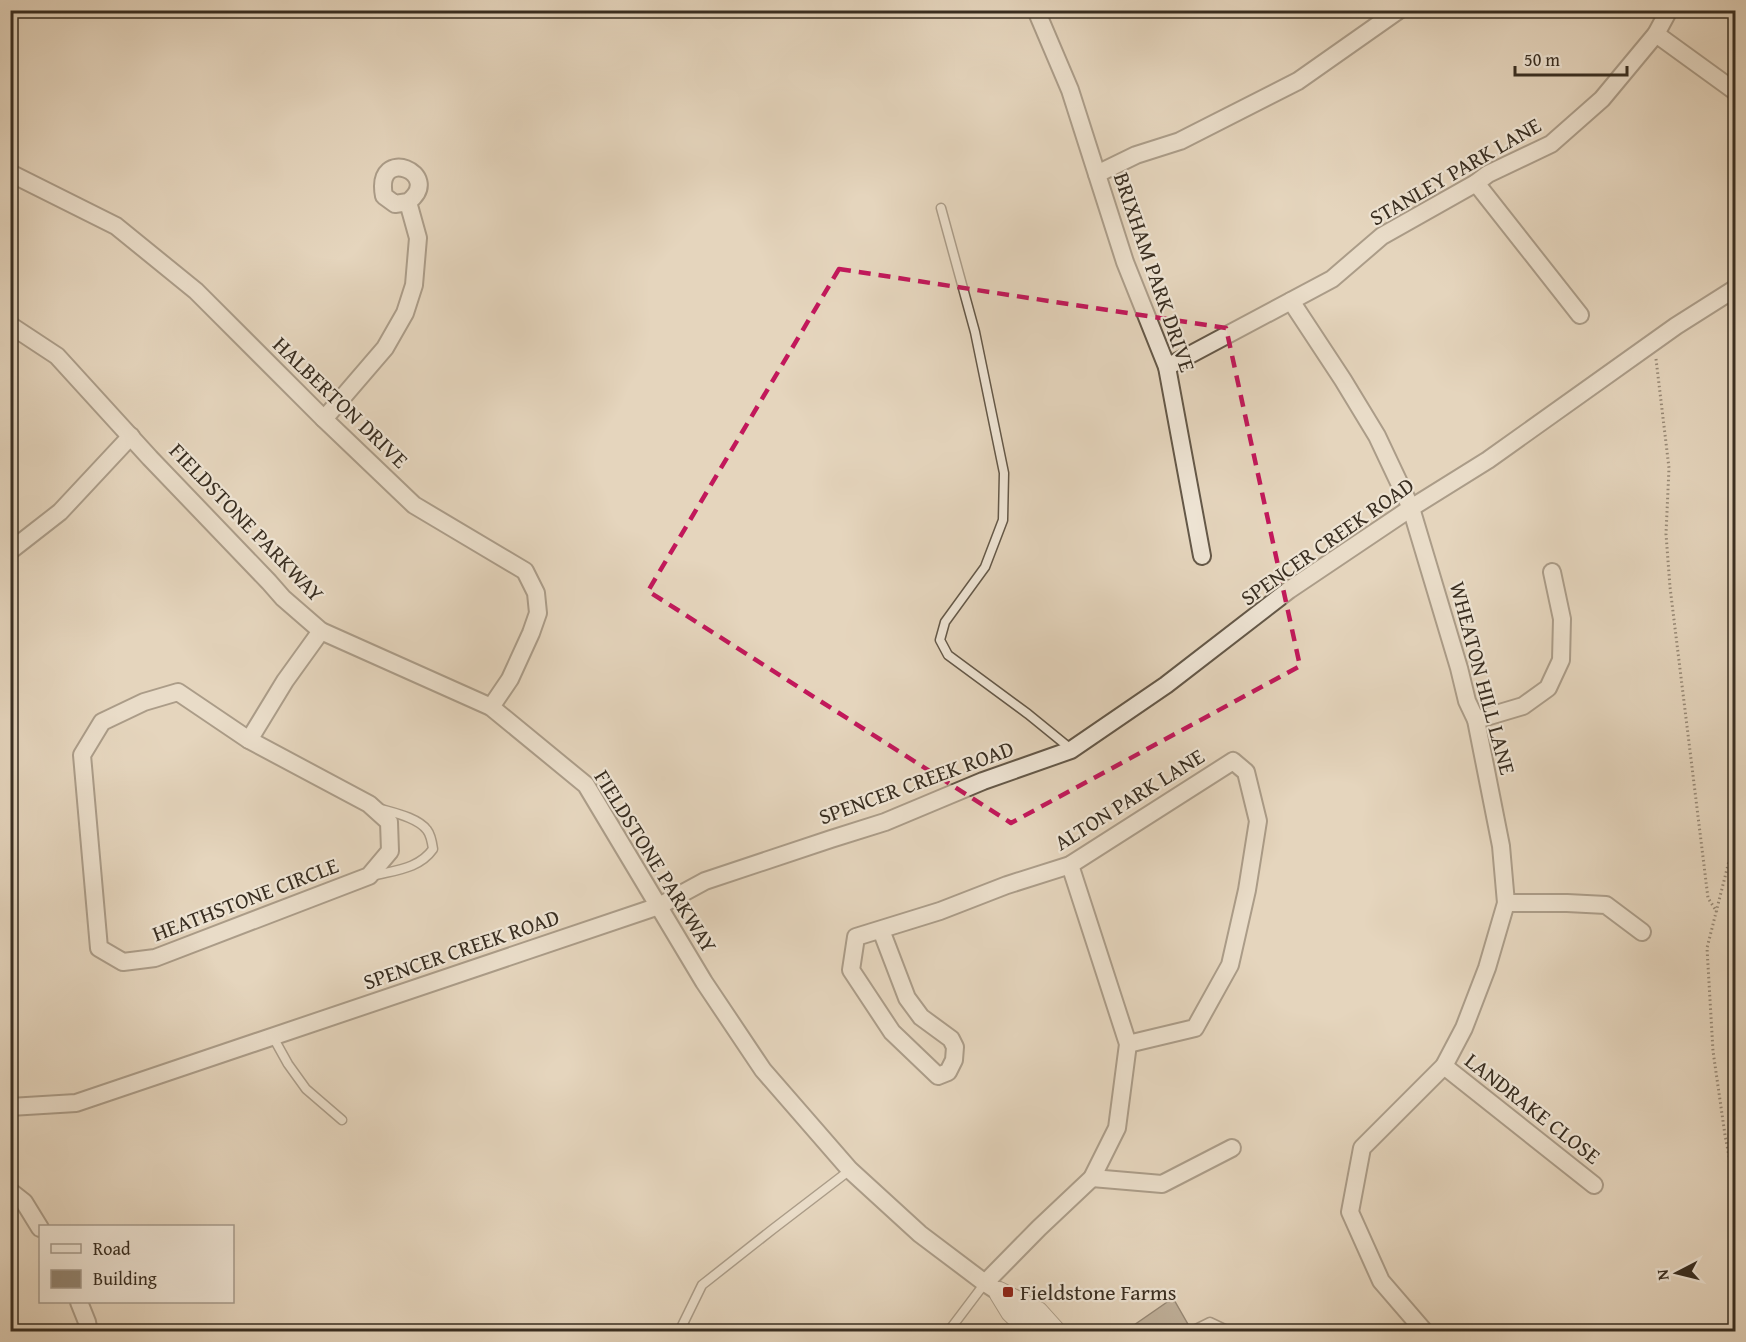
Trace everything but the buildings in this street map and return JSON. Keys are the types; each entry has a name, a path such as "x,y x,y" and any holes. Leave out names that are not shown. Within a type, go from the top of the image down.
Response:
{"street":[{"name":"BRIXHAM PARK DRIVE","path":"1036,10 1070,90 1125,262 1167,367 1202,556"},
{"path":"1097,174 1136,155 1180,141 1298,81 1399,10"},
{"name":"STANLEY PARK LANE","path":"1167,367 1332,279 1382,236 1488,174 1551,144 1602,99 1656,34 1669,10"},
{"path":"1656,34 1736,92"},
{"name":"HALBERTON DRIVE","path":"10,173 116,226 196,291 414,505 525,571 536,593 538,613 510,679 492,707"},
{"path":"1476,183 1580,315"},
{"path":"324,419 385,348 405,313 414,285 418,238 408,202"},
{"name":"SPENCER CREEK ROAD","path":"10,1107 76,1103 659,906 705,881 885,822 983,781 1071,750 1222,644 1289,590 1411,508 1488,460 1654,342 1736,288"},
{"name":"WHEATON HILL LANE","path":"1291,302 1377,436 1411,508 1467,701 1476,720 1501,846 1506,903 1487,968 1464,1028 1444,1066 1362,1148 1350,1212 1382,1281 1425,1332"},
{"name":"FIELDSTONE PARKWAY","path":"10,325 57,356 283,598 321,631 492,707 586,785 704,982 763,1070 850,1170 920,1234 992,1288 1038,1312 1056,1332"},
{"path":"10,551 60,512 131,436"},
{"path":"1476,720 1523,706 1548,688 1561,660 1562,619 1552,572"},
{"path":"249,740 285,681 321,631"},
{"name":"HEATHSTONE CIRCLE","path":"178,692 249,740 369,804 388,822 390,851 369,876 155,958 123,962 99,948 82,755 102,722 144,702 178,692"},
{"name":"ALTON PARK LANE","path":"881,930 907,998 921,1017 951,1039 955,1047 954,1060 948,1072 938,1076 892,1032 851,970 856,937 940,911 1006,885 1070,865 1233,761 1246,772 1258,821 1247,890 1230,964 1195,1028 1128,1044"},
{"path":"992,1288 1039,1228 1092,1178 1118,1128 1128,1044 1070,865"},
{"path":"1506,903 1606,905 1642,932"},
{"name":"LANDRAKE CLOSE","path":"1444,1066 1594,1185"},
{"path":"1092,1178 1162,1184 1233,1148"},
{"path":"10,1191 24,1202 39,1226"},
{"name":"FIELDSTONE PARKWAY","path":"992,1288 1011,1312 1032,1332"},
{"path":"79,1303 89,1332"}],"lane":[{"path":"942,208 975,332 1004,473 1003,520 985,567 945,622 940,640 948,655 1028,714 1071,750"},
{"path":"369,804 411,819 426,828 433,849 426,859 409,867 369,876"},
{"path":"273,1036 288,1064 306,1089 342,1120"},
{"path":"679,1332 702,1286 850,1170"},
{"path":"948,1332 992,1288"},
{"path":"1192,1331 1210,1322 1231,1332"}],"path":[{"path":"1654,342 1669,468 1665,534 1671,599 1708,898 1716,912"},
{"path":"1736,859 1729,861 1707,948 1713,1051 1736,1193"}],"highlighted area":[{"path":"839,269 1226,328 1300,666 1011,823 648,591"}],"place":[{"name":"Fieldstone Farms","path":"1008,1292"}]}
